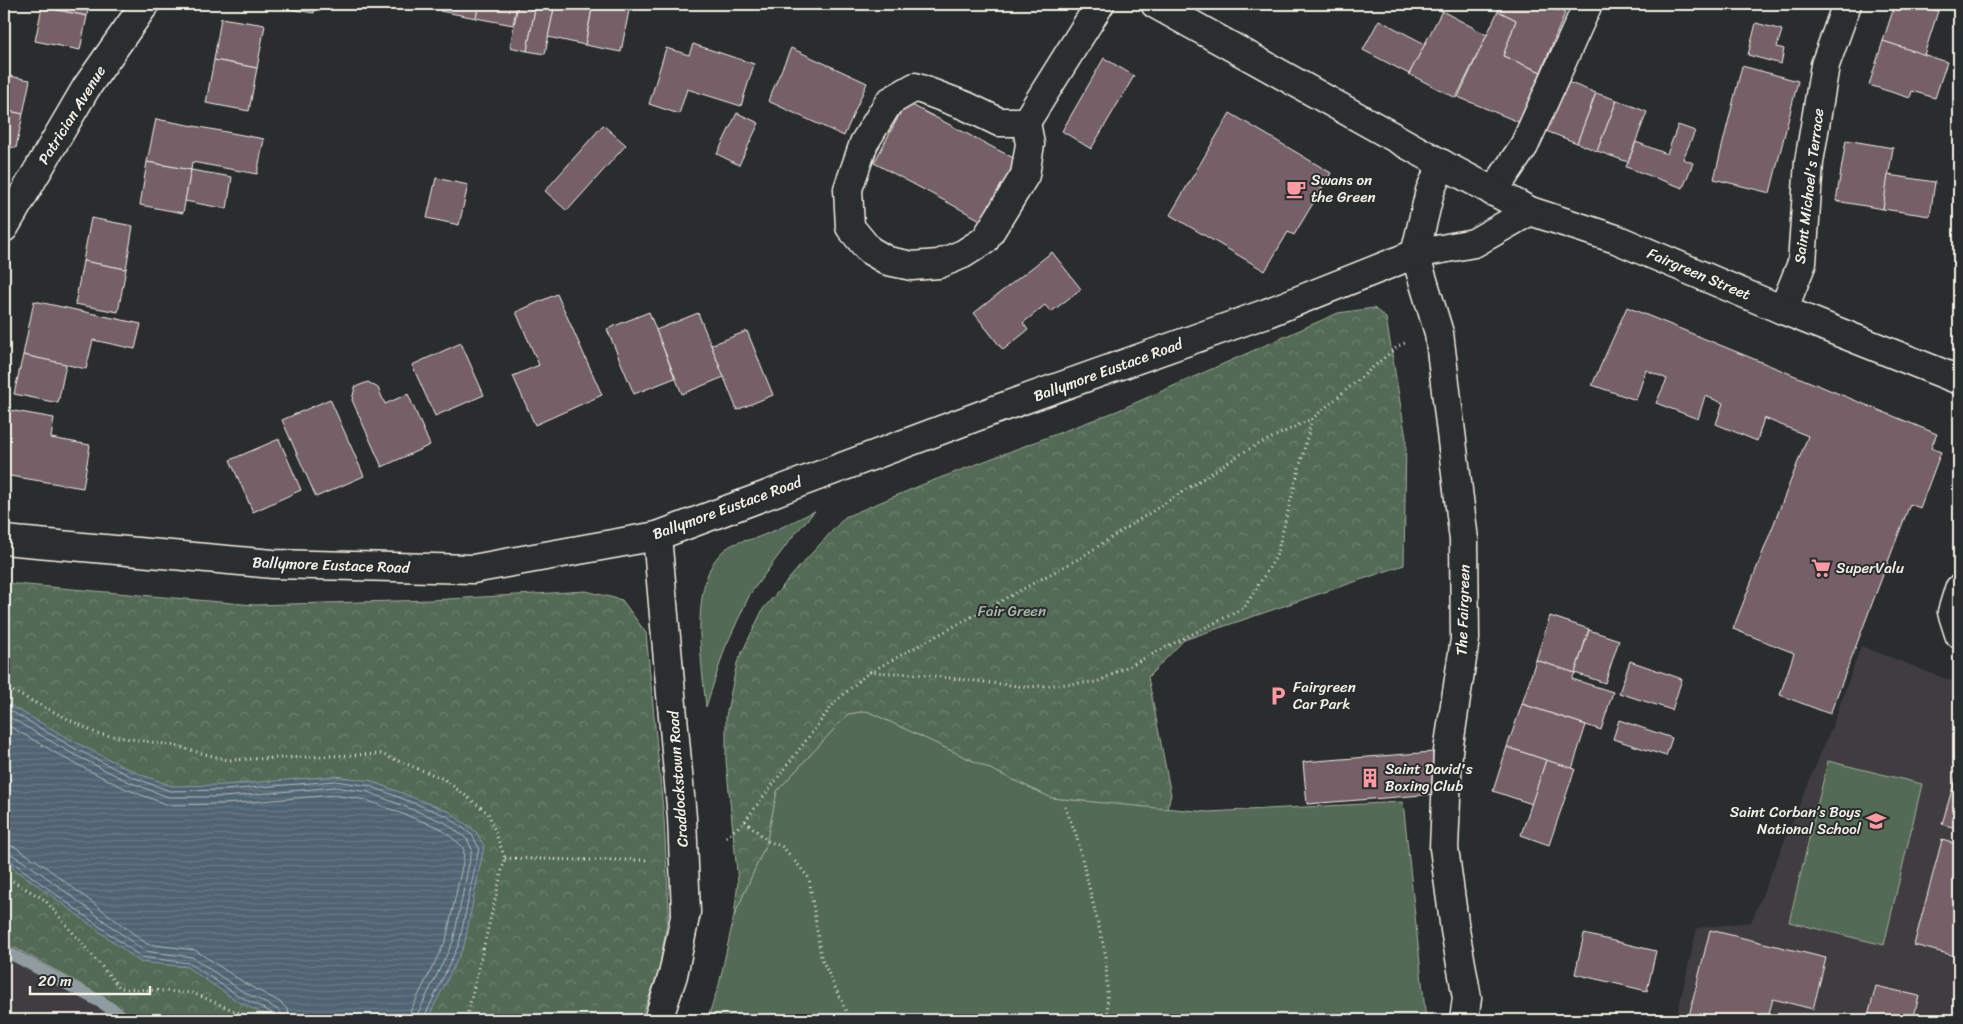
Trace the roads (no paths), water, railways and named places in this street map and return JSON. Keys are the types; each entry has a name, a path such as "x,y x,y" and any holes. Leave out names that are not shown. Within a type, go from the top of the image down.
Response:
{"main road":[{"name":"Patrician Avenue","path":"4,228 86,88 145,4"},
{"path":"1026,122 999,122 966,106 915,88 889,102 864,143 848,189 850,227 869,250 888,261 912,266 939,264 963,254 985,240 1025,175 1030,144 1026,122 1100,4"},
{"name":"Fairgreen Street","path":"1156,4 1530,211 1616,238 1783,310 1959,380"},
{"path":"1493,192 1524,146 1588,4"},
{"name":"Saint Michael's Terrace","path":"1783,310 1802,263 1809,162 1825,66 1847,4"},
{"path":"1415,254 1430,191 1442,164"},
{"name":"Ballymore Eustace Road","path":"4,540 273,564 473,569 657,536 1000,408 1267,313 1415,254 1474,243 1530,211"},
{"name":"The Fairgreen","path":"1415,254 1439,332 1464,540 1465,639 1448,750 1444,848 1465,1009"},
{"name":"Craddockstown Road","path":"657,536 682,818 686,912 673,975 658,1020"},
{"path":"1959,589 1952,612 1959,634"}],"water":[{"path":"4,702 134,772 172,786 224,785 335,776 371,781 450,812 476,832 484,846 464,946 427,1020 275,1020 237,1001 187,967 140,962 4,862"}],"waterway":[{"path":"4,952 15,956 104,1004 127,1020"}],"place":[{"name":"Swans on the Green","path":"1296,189"},
{"name":"SuperValu","path":"1821,568"},
{"name":"Fairgreen Car Park","path":"1278,696"},
{"name":"Saint David's Boxing Club","path":"1370,778"},
{"name":"Saint Corban’s Boys National School","path":"1876,821"}],"park label":[{"name":"Fair Green","path":"1012,611"}]}
